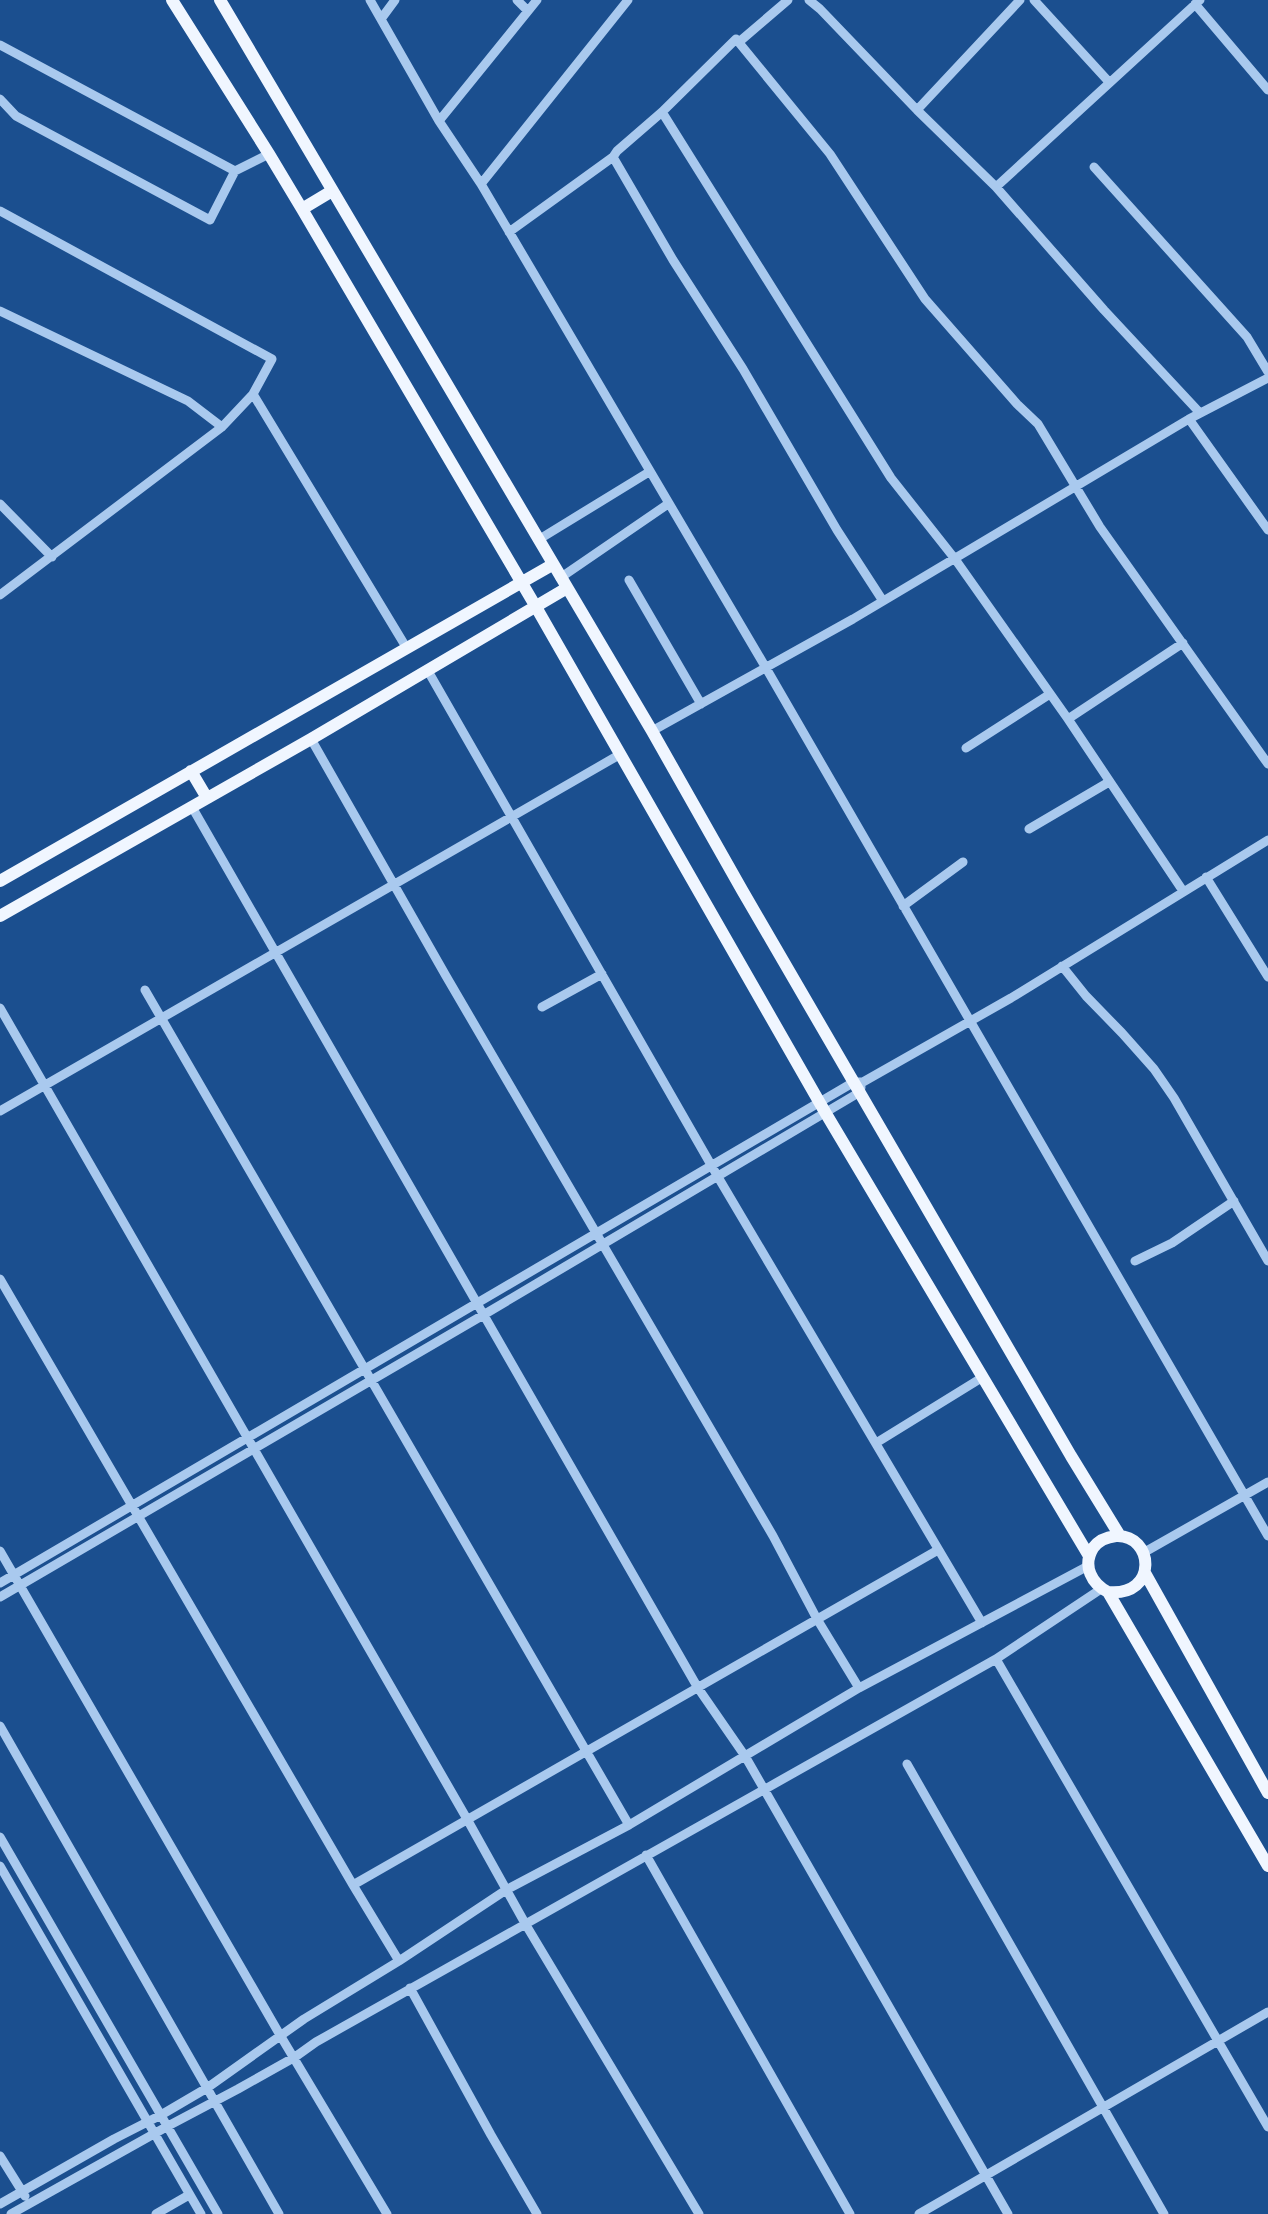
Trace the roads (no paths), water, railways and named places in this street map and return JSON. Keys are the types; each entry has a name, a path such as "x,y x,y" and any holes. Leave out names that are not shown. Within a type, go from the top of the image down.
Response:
{"main road":[{"path":"172,0 270,154 536,607 822,1107 983,1377 1089,1561"},
{"path":"220,0 552,565 652,731 859,1085 1071,1456 1120,1536"},
{"path":"302,209 332,191"},
{"path":"0,881 552,565"},
{"path":"0,915 428,671 536,607 564,583"},
{"path":"191,770 207,798"},
{"path":"1105,1590 1120,1594 1131,1590 1140,1583 1145,1573 1146,1563 1143,1553 1138,1545 1130,1539 1110,1536 1101,1540 1094,1547 1089,1561 1090,1575 1105,1590 1268,1866"},
{"path":"1145,1573 1268,1793"}],"street":[{"path":"370,0 439,121 481,184 766,668 1268,1536"},
{"path":"381,19 395,0"},
{"path":"517,0 528,11"},
{"path":"439,121 537,0"},
{"path":"481,184 628,0"},
{"path":"739,42 788,0"},
{"path":"809,0 996,187 1104,310 1200,413"},
{"path":"917,110 1020,0"},
{"path":"1034,0 1109,82"},
{"path":"996,187 1198,1 1268,90"},
{"path":"509,232 614,158 617,151 662,112 736,39 830,154 925,299 1017,404 1038,424 1100,527 1268,764"},
{"path":"0,45 235,171"},
{"path":"0,99 16,116 210,220 235,171 270,154"},
{"path":"662,112 892,478 954,559 1068,719 1183,891"},
{"path":"614,158 673,260 743,369 837,530 884,601"},
{"path":"1094,166 1247,337 1268,372"},
{"path":"0,211 272,359 253,394 222,427 0,595"},
{"path":"0,311 188,401 222,427"},
{"path":"652,731 884,601 1189,419 1268,378"},
{"path":"253,394 406,647"},
{"path":"1189,419 1268,530"},
{"path":"538,540 649,472"},
{"path":"0,504 52,557"},
{"path":"564,583 668,504"},
{"path":"629,580 700,704"},
{"path":"1068,719 1183,643"},
{"path":"428,671 718,1177 982,1623"},
{"path":"966,748 1050,694"},
{"path":"311,739 596,1235 773,1536 817,1619 858,1688"},
{"path":"0,1111 619,755"},
{"path":"1029,829 1109,782"},
{"path":"192,807 479,1303 698,1688 745,1756 1008,2214"},
{"path":"0,1583 712,1166 822,1107 969,1021 1268,840"},
{"path":"902,906 963,862"},
{"path":"1206,877 1268,977"},
{"path":"1062,966 1086,996 1154,1070 1174,1098 1268,1261"},
{"path":"542,1007 602,974"},
{"path":"145,990 629,1824"},
{"path":"0,1008 467,1819 526,1925 699,2214"},
{"path":"0,1597 718,1177 822,1107"},
{"path":"1135,1261 1172,1243 1234,1201"},
{"path":"0,1279 353,1885 400,1961"},
{"path":"876,1443 983,1377"},
{"path":"1143,1553 1268,1482"},
{"path":"0,1550 280,2035 387,2214"},
{"path":"353,1885 938,1550"},
{"path":"0,2204 147,2122 162,2116 247,2062 280,2035 304,2019 400,1961 506,1890 629,1824 858,1688 982,1623 1089,1561"},
{"path":"11,2214 294,2057 316,2042 410,1988 526,1925 646,1855 764,1792 996,1659 1105,1590"},
{"path":"996,1659 1268,2127"},
{"path":"0,1726 279,2214"},
{"path":"906,1764 1164,2214"},
{"path":"0,1837 218,2214"},
{"path":"646,1855 850,2214"},
{"path":"0,1866 3,1879 200,2214"},
{"path":"410,1988 537,2214"},
{"path":"919,2214 1268,2012"},
{"path":"0,2156 29,2203"},
{"path":"156,2214 190,2195"}]}
